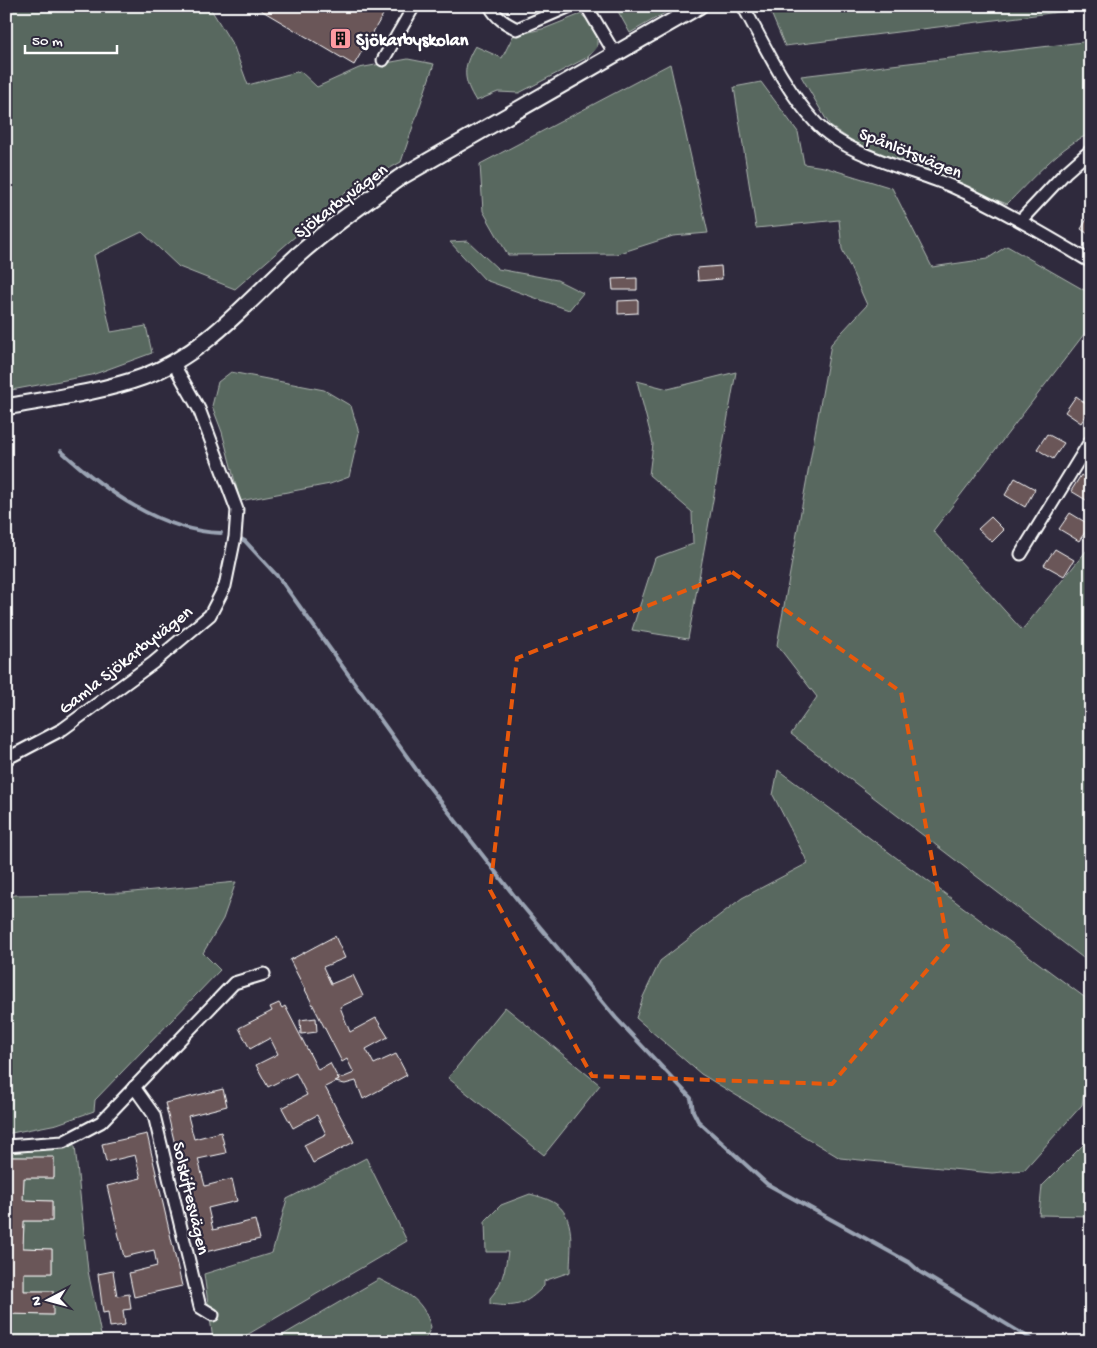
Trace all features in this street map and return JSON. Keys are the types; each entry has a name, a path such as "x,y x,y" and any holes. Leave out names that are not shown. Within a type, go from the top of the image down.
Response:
{"street":[{"path":"383,60 414,6"},
{"path":"490,6 494,14 502,21 517,29 570,6"},
{"path":"582,6 587,7 614,54"},
{"name":"Sjökarbyvägen","path":"6,407 143,377 175,361 243,310 298,256 360,206 399,178 699,6"},
{"name":"Spånlötsvägen","path":"743,6 786,85 816,123 850,148 951,186 1021,220 1091,262"},
{"path":"1021,220 1065,173 1091,150"},
{"name":"Gamla Sjökarbyvägen","path":"6,760 63,729 153,663 210,615 225,586 232,556 237,510 227,478 198,409 178,372 175,361"},
{"path":"1021,554 1091,440"},
{"path":"6,1146 63,1142 101,1122 234,983 264,974"},
{"name":"Solskiftesvägen","path":"134,1087 154,1115 200,1307 213,1315"}],"highlighted area":[{"path":"732,572 901,692 948,945 832,1084 592,1076 490,890 517,658"}],"green space":[{"path":"6,6 209,6 234,47 248,85 300,71 317,87 359,68 408,59 434,64 401,162 345,193 235,289 179,267 142,232 94,255 111,332 146,326 152,353 92,375 6,391"},
{"path":"615,6 677,6 630,33"},
{"path":"768,6 1091,6 1091,8 785,46"},
{"path":"581,14 597,29 597,47 588,57 519,93 498,92 476,101 469,87 466,74 468,61 475,46 502,58 513,36 546,28"},
{"path":"1091,41 1091,134 1081,138 1058,154 1007,204 863,148 830,126 801,76"},
{"path":"670,64 708,233 673,236 617,254 508,255 483,211 480,164"},
{"path":"761,82 798,132 804,164 824,167 892,188 932,267 987,259 1007,246 1091,294 1091,325 933,531 1022,630 1091,545 1091,964 791,734 817,697 777,645 831,344 867,305 842,249 839,220 756,228 734,87"},
{"path":"468,241 498,269 557,280 583,293 569,310 485,280 450,242"},
{"path":"231,372 324,390 351,406 359,433 349,477 330,484 240,501 222,432 212,406 218,382"},
{"path":"736,372 688,639 632,630 655,558 693,544 692,512 649,475 653,444 637,381 668,389"},
{"path":"778,770 1091,1002 1091,1048 1082,1105 1024,1170 992,1173 840,1158 701,1074 636,1018 643,997 660,961 742,898 808,863 773,795"},
{"path":"236,882 223,919 203,953 220,970 95,1100 94,1111 57,1124 6,1134 6,899 15,895 123,893"},
{"path":"505,1007 600,1085 544,1155 448,1078"},
{"path":"1091,1137 1091,1216 1039,1215 1042,1186"},
{"path":"75,1146 88,1271 101,1335 6,1338 6,1314 52,1315 53,1291 24,1291 24,1273 52,1273 52,1249 23,1248 24,1221 52,1221 52,1201 23,1200 24,1178 54,1178 54,1158 6,1157 6,1150"},
{"path":"366,1158 407,1241 240,1339 213,1340 204,1274 272,1253 287,1199"},
{"path":"530,1194 553,1202 566,1215 571,1243 570,1272 544,1281 544,1286 520,1304 507,1306 490,1304 490,1298 502,1277 508,1252 486,1252 485,1221 501,1205"},
{"path":"379,1279 405,1292 423,1308 431,1327 424,1342 271,1342"}],"building":[{"name":"Sjökarbyskolan","path":"254,6 355,6 367,13 371,6 388,6 354,65"},
{"path":"1087,219 1091,221 1091,236 1081,229"},
{"path":"721,266 722,279 698,281 697,268"},
{"path":"637,278 637,290 613,290 612,279"},
{"path":"638,300 638,313 618,314 618,301"},
{"path":"1076,396 1091,407 1081,423 1065,412"},
{"path":"1047,434 1064,443 1053,459 1037,449"},
{"path":"1081,475 1091,481 1091,503 1071,491"},
{"path":"1015,478 1035,489 1025,507 1005,495"},
{"path":"1070,513 1090,525 1079,541 1059,529"},
{"path":"991,517 1004,530 992,542 978,529"},
{"path":"1055,549 1074,560 1064,576 1044,565"},
{"path":"335,936 345,958 323,967 331,984 353,975 363,996 340,1007 350,1032 376,1018 388,1037 366,1049 374,1064 396,1054 407,1075 363,1099 356,1081 345,1084 335,1082 339,1080 337,1076 342,1078 354,1073 347,1059 342,1062 290,960"},
{"path":"279,1003 282,1008 285,1006 318,1070 330,1063 339,1080 325,1087 354,1142 313,1163 304,1145 326,1134 317,1115 293,1128 282,1108 307,1095 296,1073 268,1087 256,1065 278,1054 270,1038 250,1049 239,1028 272,1011 270,1007"},
{"path":"316,1018 317,1032 301,1034 300,1020"},
{"path":"223,1089 227,1106 188,1116 194,1139 221,1132 226,1153 198,1159 205,1186 232,1179 237,1201 208,1208 213,1230 255,1220 260,1239 201,1253 165,1103"},
{"path":"147,1134 182,1286 134,1297 129,1273 157,1266 154,1250 124,1257 107,1186 141,1178 135,1155 106,1162 102,1144"},
{"path":"6,1157 54,1157 54,1178 24,1178 23,1200 52,1201 52,1221 24,1221 23,1248 52,1249 52,1273 24,1273 24,1291 53,1291 53,1315 6,1314"},
{"path":"113,1271 117,1296 129,1294 131,1309 123,1310 125,1325 110,1327 108,1312 103,1313 98,1274"}],"waterway":[{"path":"6,361 10,370"},
{"path":"61,451 96,480 134,506 176,525 198,531 221,533"},
{"path":"239,538 245,541 280,579 423,779 520,903 616,1018 691,1098 693,1111 698,1121 767,1184 910,1263 920,1272 1036,1342"}],"place":[{"name":"Sjökarbyskolan","path":"340,39"}]}
